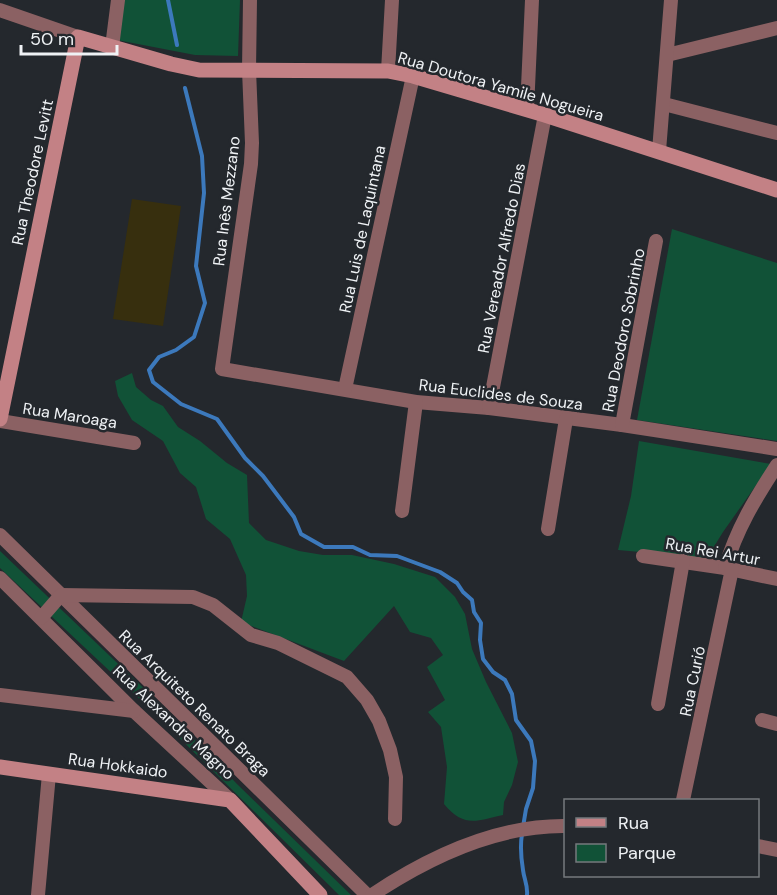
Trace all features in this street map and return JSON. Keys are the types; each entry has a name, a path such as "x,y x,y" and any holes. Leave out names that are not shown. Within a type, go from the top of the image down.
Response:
{"street":[{"path":"112,47 118,0"},
{"name":"Rua Inês Mezzano","path":"222,369 251,164 250,0"},
{"path":"388,71 392,0"},
{"path":"527,110 532,0"},
{"path":"659,151 671,0"},
{"name":"Rua Doutora Yamile Nogueira","path":"0,10 78,37 184,67 218,71 388,71 412,75 545,115 777,190"},
{"path":"668,55 777,28"},
{"name":"Rua Theodore Levitt","path":"0,420 78,37"},
{"name":"Rua Luis de Laquintana","path":"345,389 412,75"},
{"path":"664,104 777,133"},
{"name":"Rua Vereador Alfredo Dias","path":"489,408 545,115"},
{"name":"Rua Deodoro Sobrinho","path":"622,425 656,241"},
{"name":"Rua Euclides de Souza","path":"222,369 416,402 489,408 622,425 777,449"},
{"path":"402,511 416,402"},
{"path":"548,529 566,419"},
{"name":"Rua Maroaga","path":"0,420 134,443"},
{"name":"Rua Curió","path":"683,799 733,540 749,509 777,465"},
{"name":"Rua Arquiteto Renato Braga","path":"0,535 367,895"},
{"name":"Rua Rei Artur","path":"643,556 728,568 777,579"},
{"name":"Rua Curió","path":"658,704 682,561"},
{"name":"Rua Alexandre Magno","path":"0,578 134,711 230,800 320,895"},
{"path":"41,618 61,595 193,597 213,605 251,635 278,643 346,677 367,700 379,721 390,750 396,777 395,819"},
{"path":"0,694 134,711"},
{"path":"762,720 777,724"},
{"name":"Rua Hokkaido","path":"0,767 230,800"},
{"path":"38,895 49,774"},
{"path":"372,895 422,863 493,836 547,826 564,826"},
{"path":"759,846 777,850"}],"green space":[{"path":"122,0 240,0 238,56 195,55 117,40"},
{"path":"672,229 777,263 777,441 637,420"},
{"path":"132,373 136,387 151,400 163,406 178,427 247,475 249,523 266,540 299,551 323,555 352,555 394,564 435,577 455,597 465,614 472,649 512,733 518,762 512,785 504,802 503,815 471,821 464,820 451,812 444,804 447,767 441,727 428,712 445,700 427,667 443,655 431,638 410,632 394,606 344,661 241,622 247,596 246,575 230,539 206,519 196,487 180,473 163,441 132,420 118,396 115,381"},
{"path":"639,441 771,464 707,558 618,550 631,496"},
{"path":"0,551 156,700 237,784 351,895 339,895 148,707 0,568"}],"sand":[{"path":"132,199 181,206 163,326 113,319"}],"waterway":[{"path":"168,0 177,45"},
{"path":"185,88 202,156 204,193 196,266 205,303 194,337 176,350 159,357 149,370 153,382 181,404 217,419 245,458 263,476 294,517 301,534 324,547 353,547 370,555 397,556 440,572 457,583 472,600 474,612 481,623 480,640 483,659 493,672 505,680 512,694 516,720 531,741 535,761 533,788 523,827"},
{"path":"522,834 521,856 527,895"}]}
